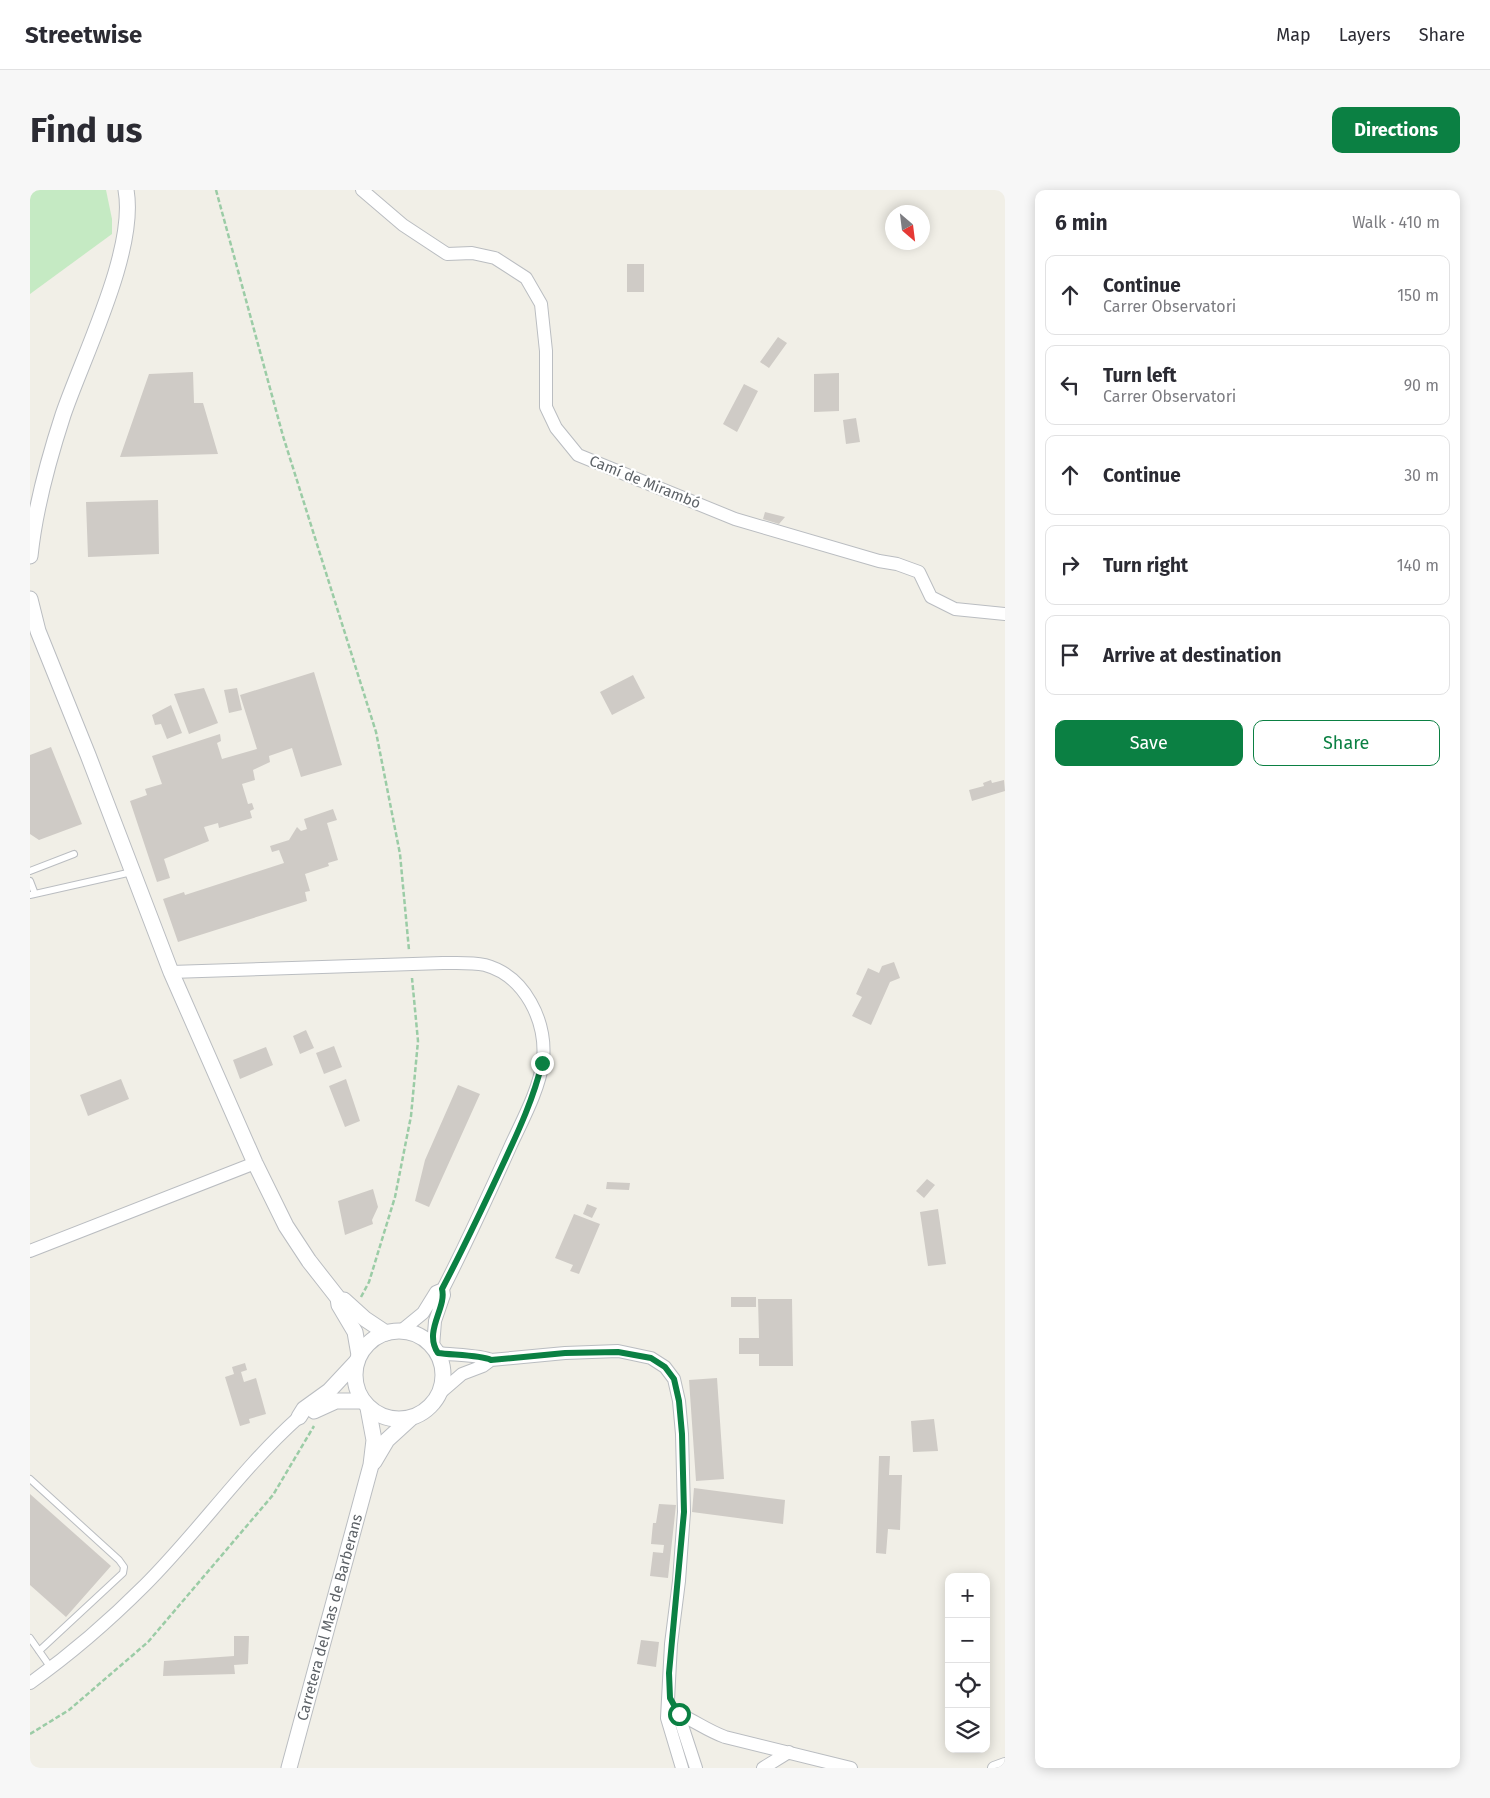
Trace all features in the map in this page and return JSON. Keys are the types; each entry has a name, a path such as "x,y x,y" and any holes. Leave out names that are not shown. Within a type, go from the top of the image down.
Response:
{"street":[{"path":"30,556 33,526 45,474 63,416 115,276 124,243 128,214 126,190"},
{"name":"Camí de Mirambó","path":"362,190 403,225 447,254 472,253 495,258 526,278 541,304 546,351 546,408 556,428 578,454 735,519 879,561 897,564 919,572 931,597 954,609 1005,614"},
{"path":"30,599 34,633 88,754 171,972 255,1163 295,1241 338,1298 355,1332 358,1358 355,1382 366,1405 374,1440 371,1465"},
{"path":"30,1683 93,1634 145,1585 255,1460 299,1417 304,1409 329,1391 358,1358 370,1341 393,1332 423,1313 436,1292 442,1289 482,1211 530,1102 542,1063 544,1044 539,1019 533,1006 512,980 485,965 443,963 171,972"},
{"path":"30,1251 255,1163"},
{"path":"440,1393 444,1372 436,1350 435,1321 444,1295 442,1289"},
{"path":"338,1298 346,1301 365,1319 393,1332 416,1334 436,1350 469,1358 484,1357 491,1360 581,1352 618,1352 651,1358 665,1367 674,1379 678,1393 682,1434 684,1512 679,1581 671,1644 670,1698 667,1718 682,1768"},
{"path":"299,1417 336,1401 366,1405 384,1417 401,1420 410,1418 428,1409 440,1393 462,1374 483,1366 491,1360"},
{"path":"371,1465 393,1434 410,1418"},
{"name":"Carretera del Mas de Barberans","path":"289,1768 371,1465"},
{"path":"670,1698 679,1714 696,1768"},
{"path":"679,1714 693,1720 707,1731 851,1768"},
{"path":"677,1749 690,1734 707,1731"},
{"path":"763,1768 789,1752"},
{"path":"994,1768 1005,1764"}],"lane":[{"path":"30,871 74,854"},
{"path":"30,881 33,895 132,872"},
{"path":"30,1479 119,1560 124,1567 123,1573 39,1651"},
{"path":"30,1638 51,1668"}],"path":[{"path":"216,190 283,436 376,732 400,854 409,953"},
{"path":"369,1282 395,1198 411,1116 418,1042 411,972"},
{"path":"30,1734 69,1710 148,1642 272,1495 316,1423"}],"green space":[{"path":"30,190 106,190 112,219 112,234 30,294"}],"building":[{"path":"627,264 644,264 644,292 627,292"},
{"path":"778,337 787,343 769,368 760,362"},
{"path":"193,372 194,403 203,403 218,454 120,457 149,374"},
{"path":"839,373 839,411 814,412 814,374"},
{"path":"744,384 758,391 737,432 723,424"},
{"path":"856,418 860,442 846,444 843,420"},
{"path":"158,500 159,554 88,557 86,502"},
{"path":"765,512 785,517 779,524 763,519"},
{"path":"314,672 342,765 301,777 292,748 269,756 270,762 253,770 255,780 242,784 248,804 252,803 254,809 250,811 252,818 219,828 218,823 204,827 209,841 164,859 170,878 157,882 130,801 147,795 145,789 162,784 152,756 220,734 221,741 217,743 222,759 257,749 240,695"},
{"path":"633,675 645,698 612,715 600,692"},
{"path":"204,688 218,723 189,734 174,694"},
{"path":"237,688 242,710 229,713 224,690"},
{"path":"171,705 182,733 167,739 161,724 155,725 152,715"},
{"path":"51,747 82,824 39,840 30,834 30,755"},
{"path":"991,780 992,783 1004,780 1005,791 972,801 969,790 984,786 983,783"},
{"path":"333,809 337,820 327,823 338,860 328,863 329,866 305,874 310,891 305,892 307,901 178,942 163,899 184,892 185,895 284,863 279,850 272,852 270,846 289,840 297,827 301,831 307,829 304,819"},
{"path":"894,962 900,978 890,982 871,1025 852,1016 862,997 856,994 868,968 879,973 882,966"},
{"path":"306,1030 314,1048 300,1054 293,1036"},
{"path":"334,1046 342,1067 324,1074 316,1053"},
{"path":"266,1047 273,1065 240,1079 233,1060"},
{"path":"121,1079 129,1099 88,1116 80,1095"},
{"path":"346,1079 360,1121 345,1127 329,1086"},
{"path":"458,1085 480,1094 429,1207 415,1201 425,1160"},
{"path":"927,1179 935,1185 924,1198 916,1191"},
{"path":"607,1182 630,1183 629,1190 606,1189"},
{"path":"373,1189 378,1207 372,1220 373,1224 345,1235 338,1201"},
{"path":"587,1204 597,1208 592,1218 583,1214"},
{"path":"938,1209 946,1264 928,1266 920,1212"},
{"path":"574,1214 600,1224 579,1274 570,1271 573,1265 555,1258"},
{"path":"731,1297 756,1297 756,1307 731,1307"},
{"path":"758,1299 792,1299 793,1366 759,1366 759,1354 739,1354 739,1338 759,1338"},
{"path":"245,1363 247,1370 241,1372 244,1382 256,1378 266,1414 249,1419 250,1423 240,1426 225,1377 234,1374 232,1367"},
{"path":"717,1378 724,1479 696,1481 689,1380"},
{"path":"934,1419 938,1451 913,1452 911,1421"},
{"path":"879,1456 890,1456 889,1475 902,1475 900,1530 888,1529 886,1554 876,1553"},
{"path":"694,1488 785,1500 783,1524 692,1512"},
{"path":"30,1494 111,1566 66,1617 30,1585"},
{"path":"659,1504 676,1505 668,1578 650,1576 653,1552 663,1553 664,1545 651,1544 653,1523 656,1523"},
{"path":"234,1636 249,1636 248,1664 234,1665 235,1674 163,1676 164,1661 234,1656"},
{"path":"641,1640 659,1642 656,1667 637,1664"}],"route":[{"path":"542,1063 538,1081 521,1124 482,1211 442,1289 444,1295 435,1321 434,1347 438,1353 469,1358 484,1357 491,1360 565,1353 632,1353 651,1358 670,1372 677,1384 684,1459 682,1546 669,1673 670,1698 679,1714"}]}
